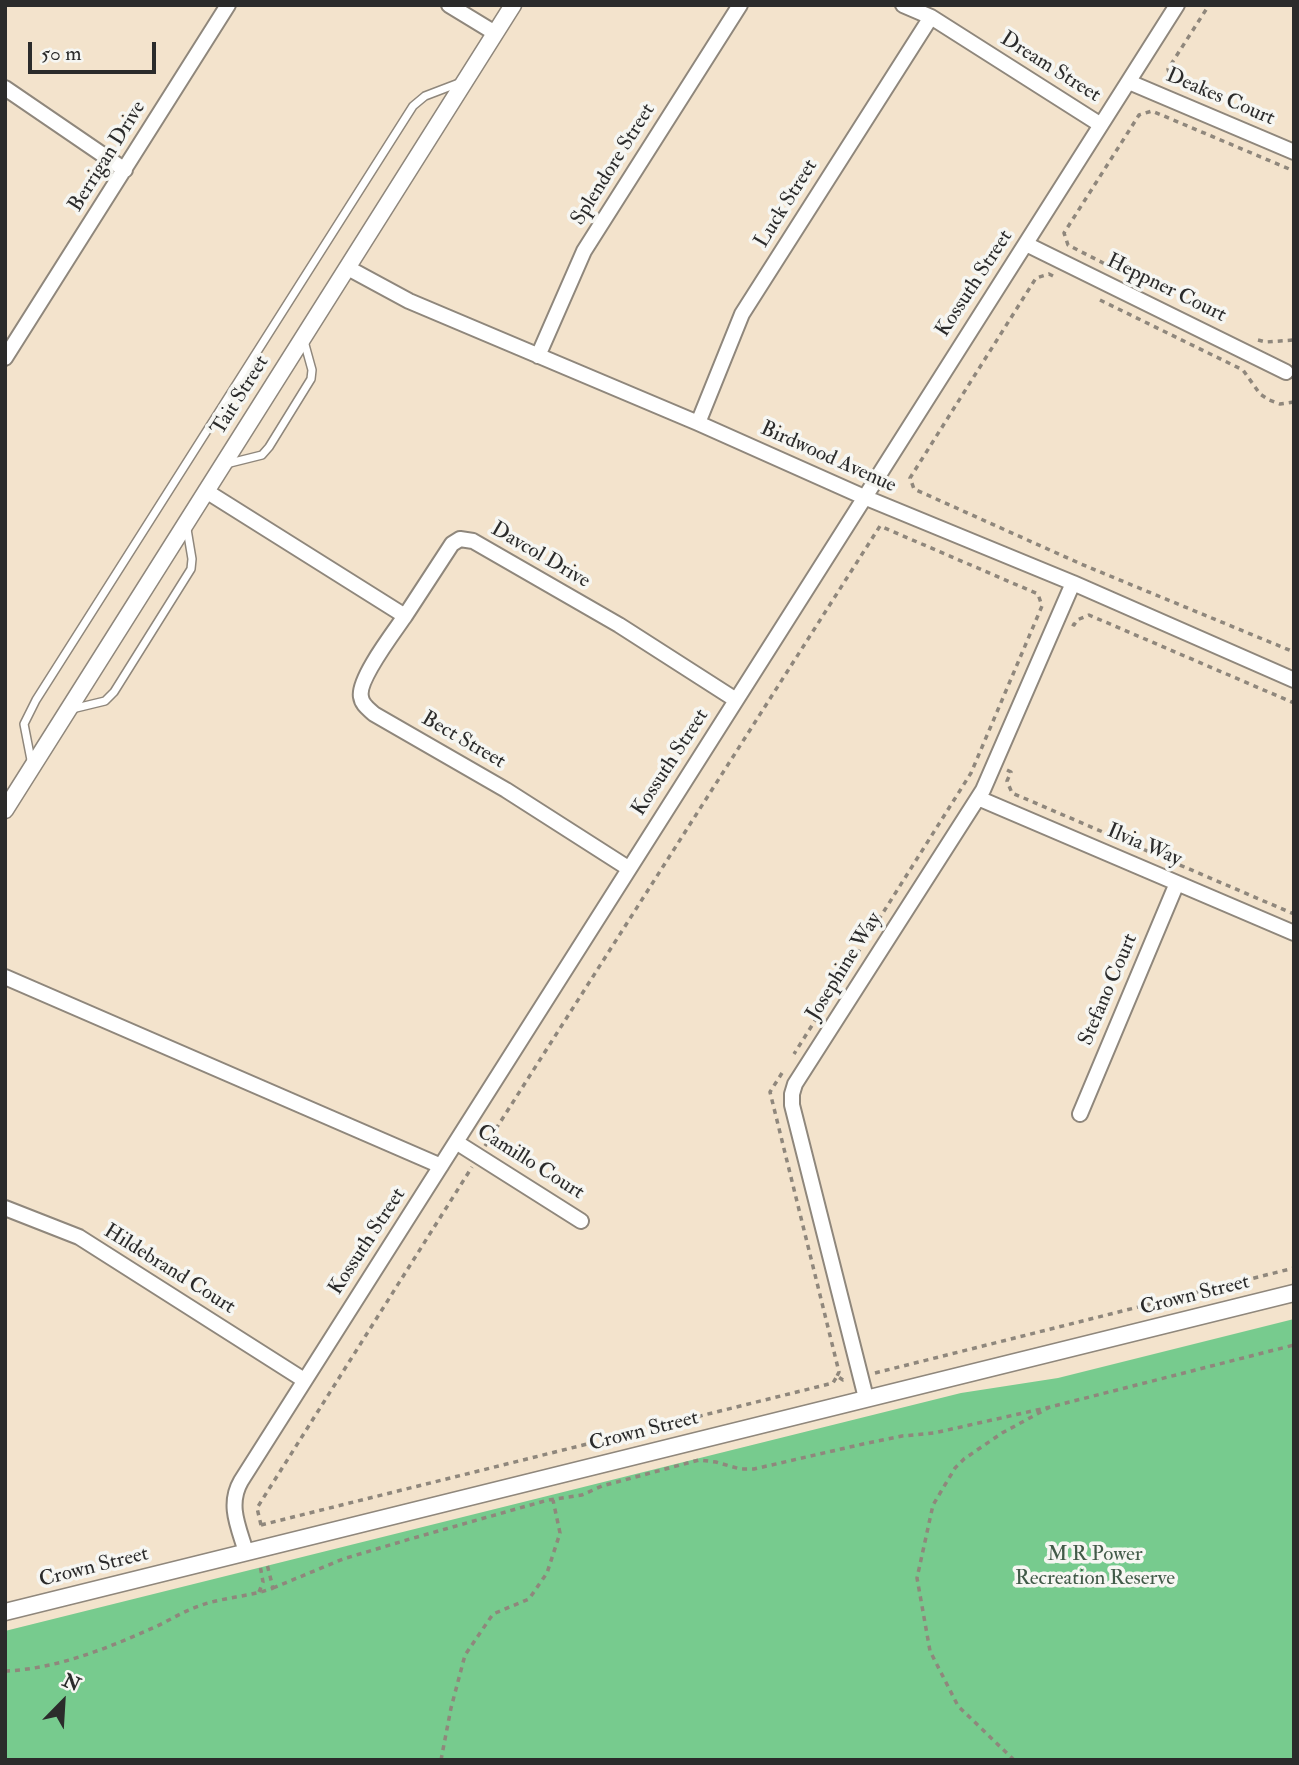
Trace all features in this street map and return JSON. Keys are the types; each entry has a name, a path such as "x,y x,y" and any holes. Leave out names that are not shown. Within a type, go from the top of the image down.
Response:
{"street":[{"name":"Berrigan Drive","path":"5,358 10,340 69,259 228,5"},
{"path":"449,5 495,33"},
{"name":"Tait Street","path":"8,799 187,522 513,5"},
{"name":"Splendore Street","path":"538,356 584,251 740,5"},
{"name":"Dream Street","path":"903,5 931,17 1101,125"},
{"name":"Kossuth Street","path":"256,1550 240,1530 234,1508 235,1492 1177,5"},
{"name":"Luck Street","path":"698,423 742,314 931,17"},
{"name":"Deakes Court","path":"1129,82 1294,152"},
{"path":"5,88 125,170"},
{"name":"Heppner Court","path":"1027,244 1286,372"},
{"name":"Birdwood Avenue","path":"348,268 409,301 698,423 864,497 1073,583 1294,680"},
{"path":"206,491 405,616"},
{"name":"Davcol Drive","path":"405,616 448,549 458,540 468,539 619,625 736,700"},
{"name":"Josephine Way","path":"866,1398 792,1105 792,1094 978,798 1073,583"},
{"name":"Bect Street","path":"405,616 364,680 360,694 363,704 374,714 506,790 628,868"},
{"name":"Ilvia Way","path":"978,798 1294,933"},
{"name":"Stefano Court","path":"1080,1114 1177,883"},
{"path":"5,977 441,1166"},
{"name":"Camillo Court","path":"456,1142 581,1220"},
{"name":"Hildebrand Court","path":"5,1208 79,1237 304,1380"},
{"name":"Crown Street","path":"5,1612 1294,1293"}],"lane":[{"path":"32,765 24,724 36,700 413,106 431,93 464,82"},
{"path":"222,466 262,455 269,447 311,379 304,337"},
{"path":"65,713 83,705 105,701 114,692 191,569 187,522"}],"path":[{"path":"1168,69 1209,5"},
{"path":"1115,269 1068,245 1064,233 1139,115 1152,111 1294,171"},
{"path":"1061,280 1049,274 1037,278 910,478 914,489 1081,564 1294,652"},
{"path":"1098,299 1243,370 1260,394 1269,400 1280,404 1294,402"},
{"path":"1258,340 1294,340"},
{"path":"261,1525 257,1508 880,526 1038,594 1042,606 971,773 792,1057"},
{"path":"1041,610 1074,625 1077,620 1089,615 1294,703"},
{"path":"978,757 1011,772 1007,781 1013,793 1294,914"},
{"path":"240,1530 833,1383 839,1372 770,1092 785,1069"},
{"path":"837,1376 843,1380 860,1377 1294,1268"},
{"path":"5,1671 33,1670 59,1664 141,1633 199,1606 258,1593 343,1559 410,1538 553,1500 582,1495 602,1486 699,1461 754,1469 863,1444 929,1434 1050,1407 1294,1345"},
{"path":"1014,1760 958,1706 930,1651 917,1578 933,1505 955,1468 1002,1433 1050,1407"},
{"path":"441,1760 465,1655 493,1614 529,1599 547,1573 561,1533 553,1500"},
{"path":"256,1550 273,1588"},
{"path":"256,1550 263,1582 258,1593"}],"green space":[{"name":"M R Power Recreation Reserve","path":"1294,1319 1294,1760 5,1760 5,1631 961,1393 1058,1378"}]}
